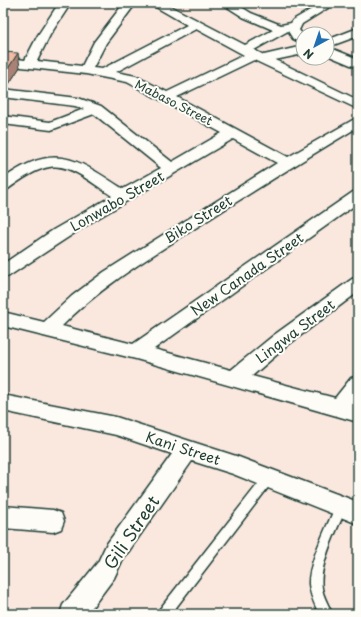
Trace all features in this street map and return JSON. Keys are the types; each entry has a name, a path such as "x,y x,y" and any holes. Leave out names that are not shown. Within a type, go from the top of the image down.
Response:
{"street":[{"path":"29,64 44,35 65,3"},
{"path":"86,70 104,36 130,3"},
{"path":"155,3 198,24 255,55 358,105"},
{"path":"229,3 282,30"},
{"path":"304,3 318,10"},
{"path":"167,97 255,55 282,30 330,3"},
{"path":"295,26 297,22"},
{"path":"94,56 110,70 198,24"},
{"path":"335,41 358,32"},
{"path":"255,55 295,51"},
{"path":"335,54 358,64"},
{"name":"Mabaso Street","path":"3,61 86,70 110,70 167,97 288,163"},
{"path":"3,93 78,102 96,109 172,169"},
{"path":"3,120 51,126 96,109"},
{"name":"Biko Street","path":"48,329 67,309 107,277 288,163 358,121"},
{"name":"Lonwabo Street","path":"3,272 66,230 232,133"},
{"path":"3,186 33,167 56,161 76,167 123,196"},
{"name":"New Canada Street","path":"136,352 358,196"},
{"name":"Lingwa Street","path":"233,380 265,352 358,283"},
{"path":"3,319 136,352 349,411"},
{"path":"349,411 345,399 358,384"},
{"name":"Kani Street","path":"3,403 116,426 188,449 269,478 350,510"},
{"name":"Gili Street","path":"72,614 106,570 114,553 188,449"},
{"path":"3,517 53,521"}],"lane":[{"path":"163,614 269,478"},
{"path":"326,614 318,598 314,581 322,554 350,510"}],"building":[{"path":"3,52 18,53 5,73 3,73"}]}
